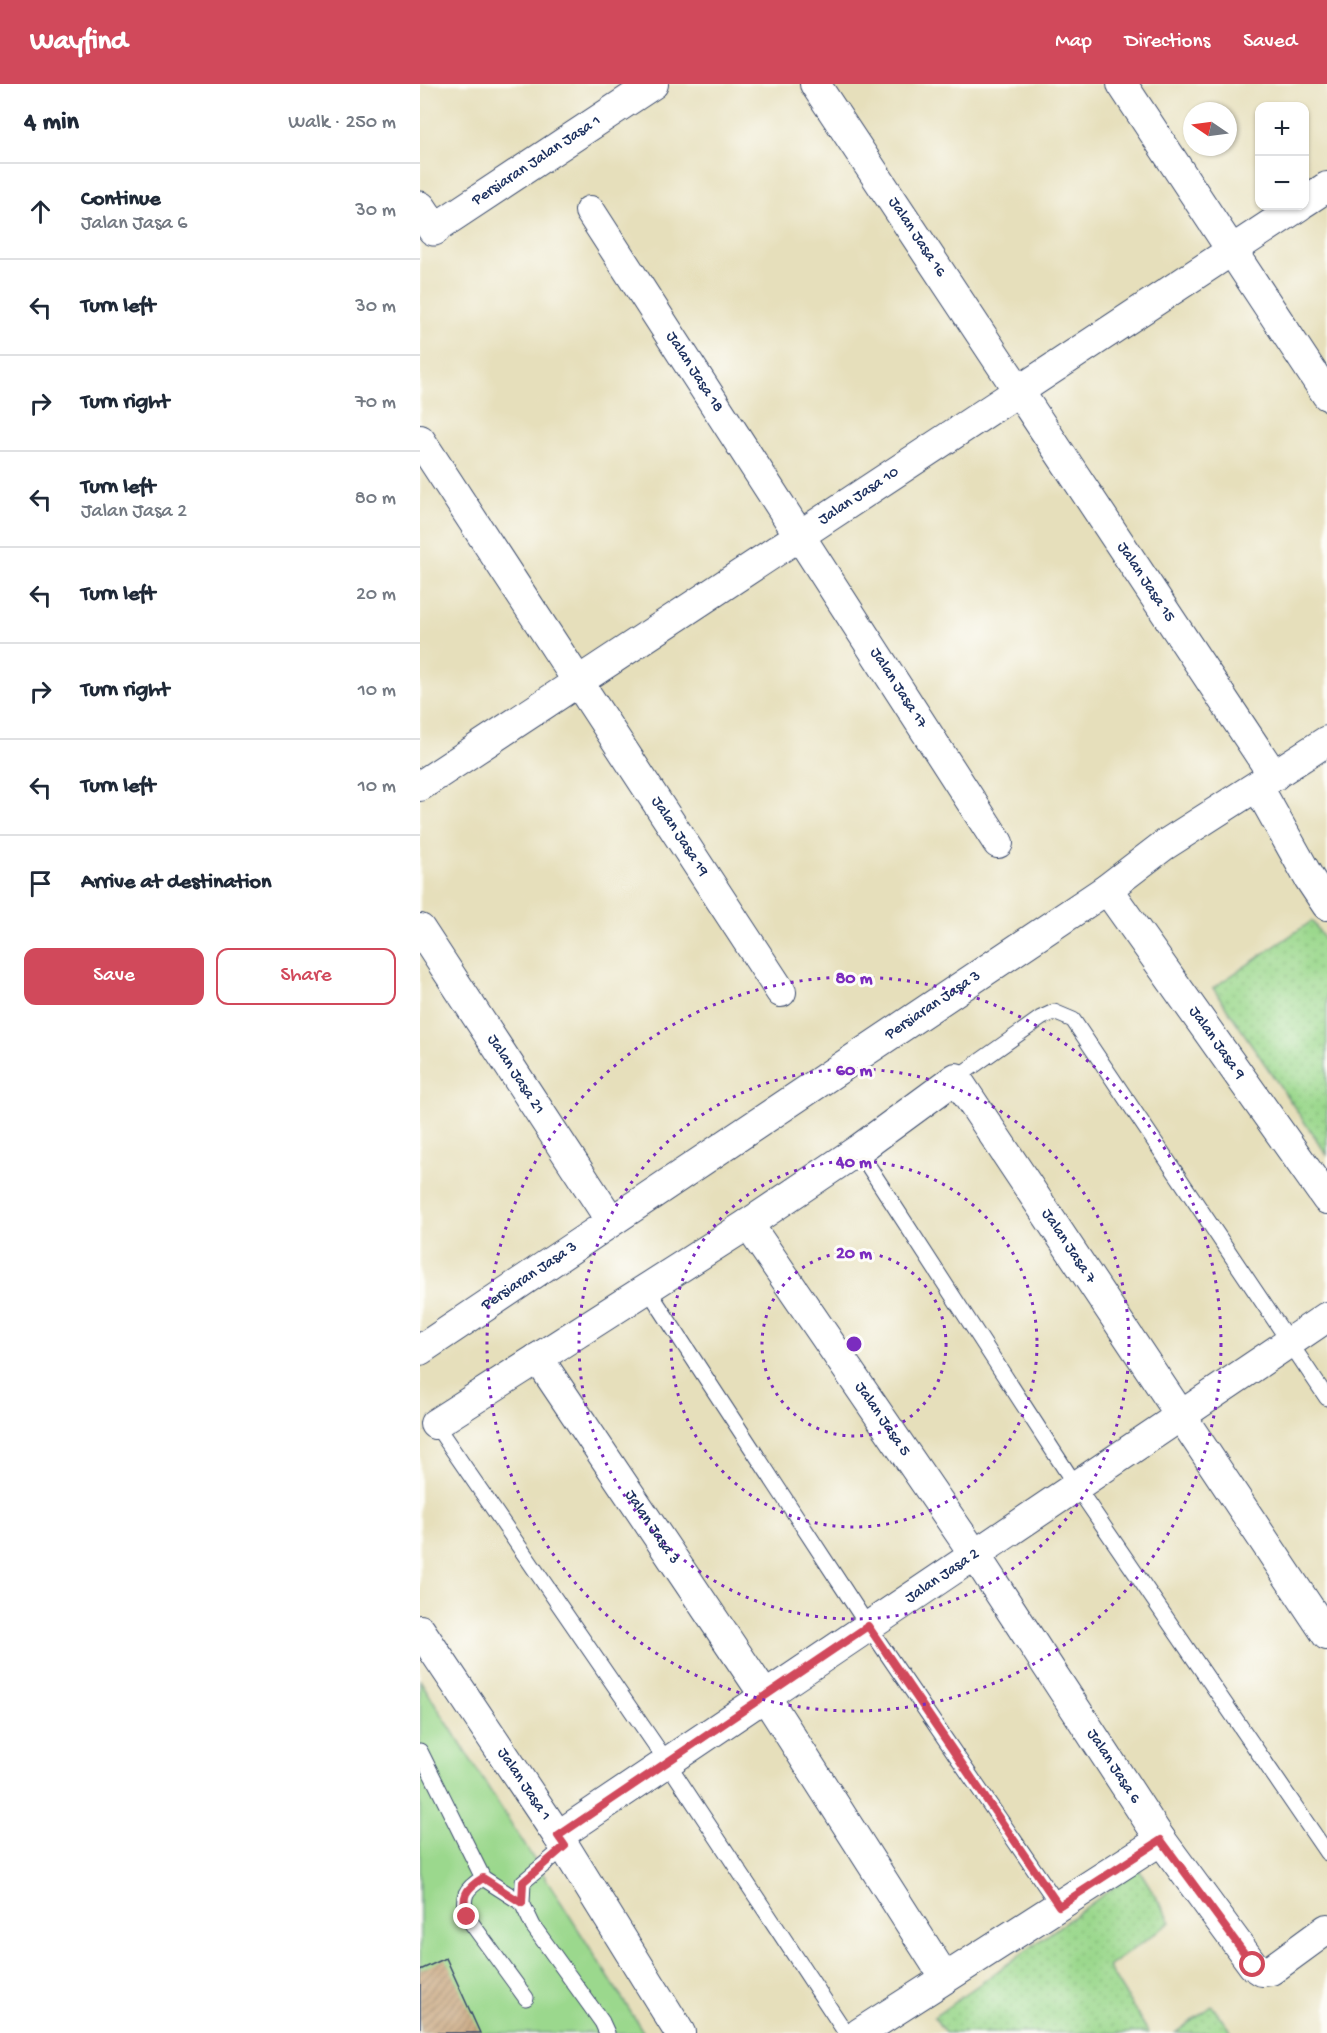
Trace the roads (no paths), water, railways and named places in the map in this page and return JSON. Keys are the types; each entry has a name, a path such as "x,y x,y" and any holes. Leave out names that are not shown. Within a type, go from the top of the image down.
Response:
{"street":[{"name":"Persiaran Jalan Jasa 1","path":"428,225 653,84"},
{"name":"Jalan Jasa 16","path":"815,84 1019,390"},
{"path":"1122,84 1327,395"},
{"path":"1309,199 1327,187"},
{"name":"Jalan Jasa 10","path":"420,786 1293,210"},
{"name":"Jalan Jasa 18","path":"590,211 799,535"},
{"name":"Jalan Jasa 15","path":"1019,390 1266,781 1318,870 1327,905"},
{"name":"Jalan Jasa 19","path":"420,440 781,992"},
{"name":"Jalan Jasa 17","path":"799,535 998,843"},
{"name":"Persiaran Jasa 3","path":"420,1350 1107,889 1163,846 1327,741"},
{"name":"Jalan Jasa 9","path":"1107,889 1327,1199"},
{"name":"Jalan Jasa 21","path":"420,929 611,1221"},
{"path":"435,1424 748,1224 858,1150 956,1078"},
{"name":"Jalan Jasa 7","path":"956,1078 1327,1635"},
{"name":"Jalan Jasa 5","path":"748,1224 975,1555"},
{"name":"Jalan Jasa 2","path":"561,1841 667,1762 1327,1317"},
{"name":"Jalan Jasa 3","path":"538,1358 765,1696 945,1978"},
{"name":"Jalan Jasa 6","path":"975,1555 1161,1840 1253,1965 1262,1971 1271,1970 1327,1929"},
{"name":"Jalan Jasa 1","path":"420,1630 561,1841 680,2033"},
{"path":"860,2033 1161,1840"}],"lane":[{"path":"956,1078 1041,1018 1054,1012 1073,1020 1327,1398"},
{"path":"858,1150 1076,1486 1327,1853"},
{"path":"647,1288 868,1626 1059,1906"},
{"path":"435,1424 667,1762 846,2033"},
{"path":"420,1751 483,1878 522,1903"},
{"path":"561,1841 523,1882 522,1903 533,1926 602,2022 607,2033"},
{"path":"483,1878 471,1886 465,1894 463,1905 467,1917 525,1998"}]}
